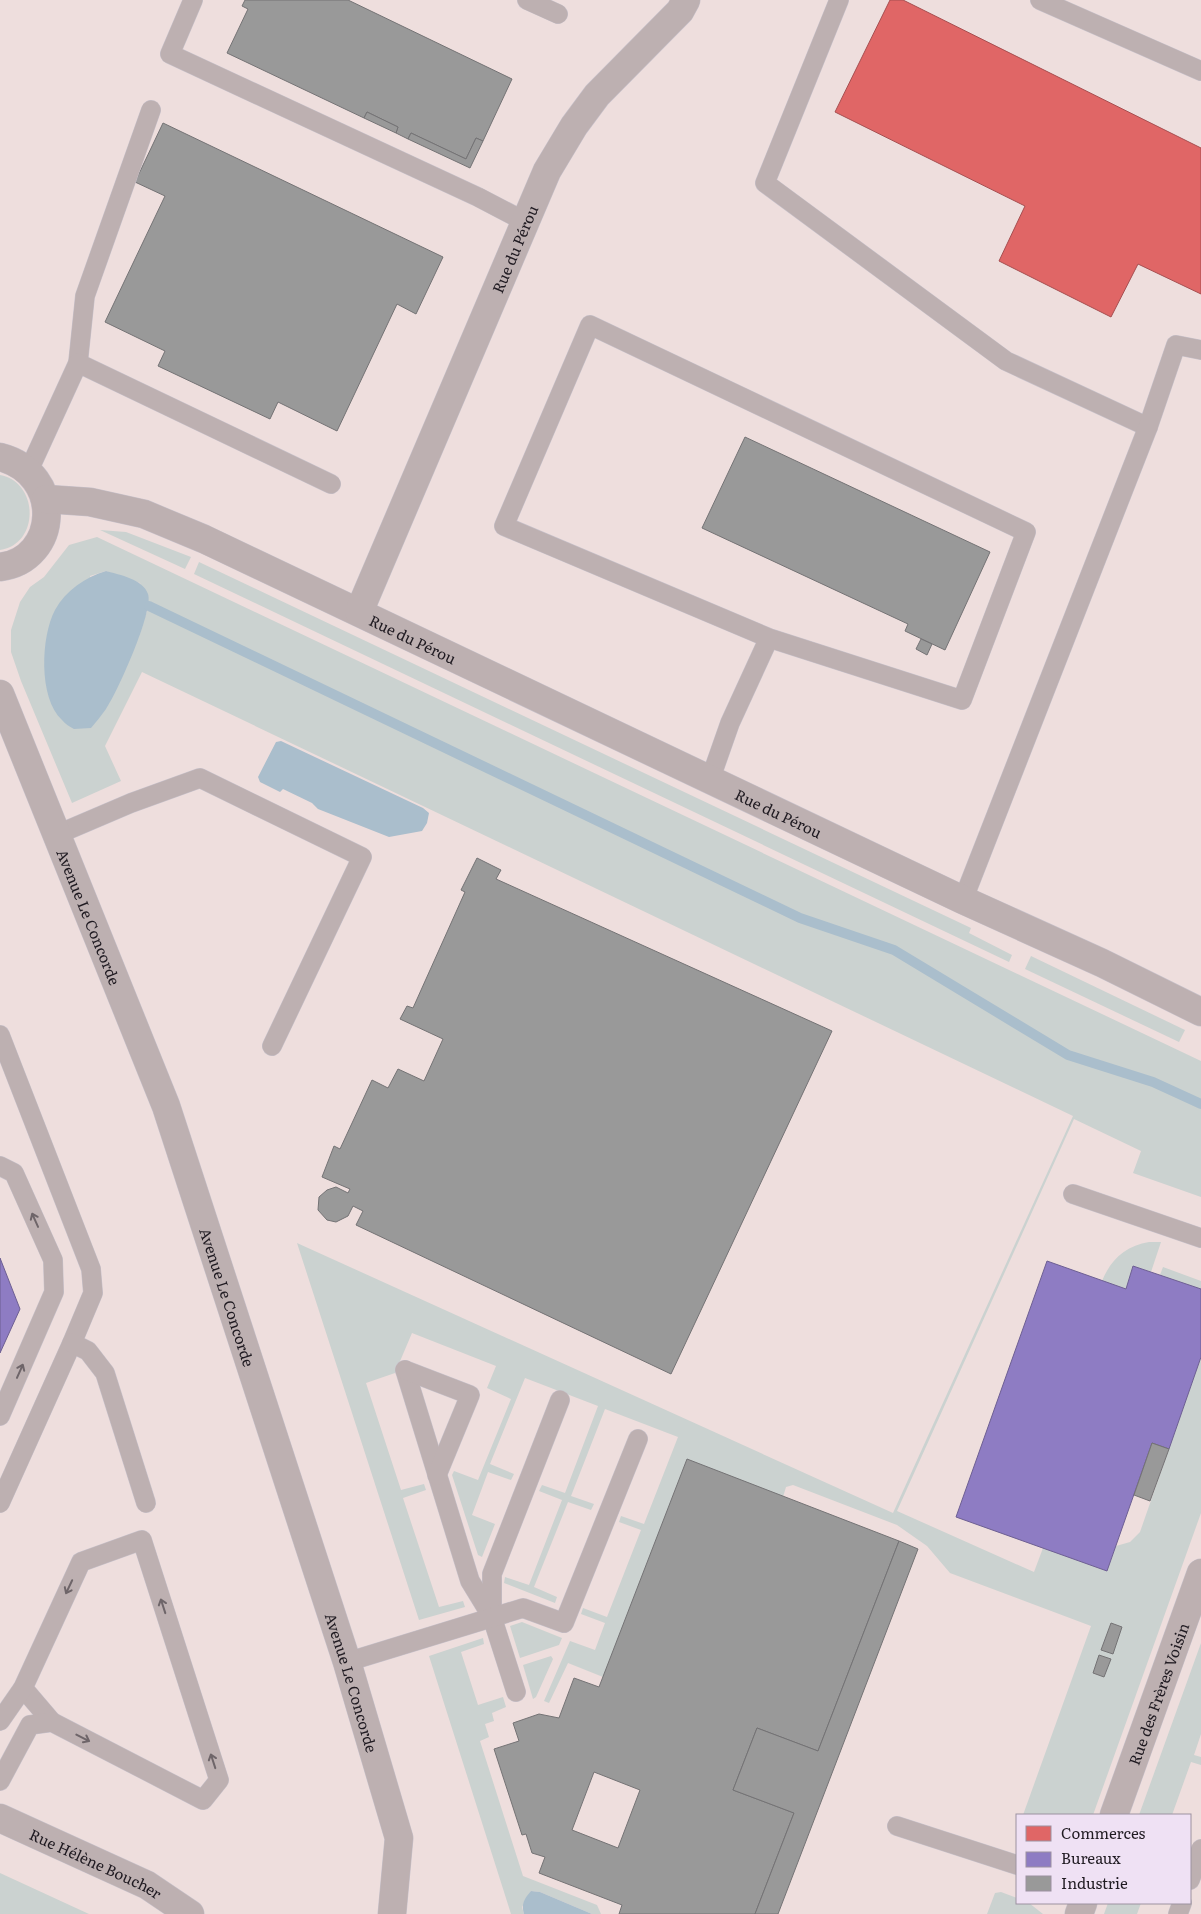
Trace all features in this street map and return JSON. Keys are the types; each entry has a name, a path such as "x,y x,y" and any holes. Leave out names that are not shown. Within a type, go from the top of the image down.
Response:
{"street":[{"name":"Rue du Pérou","path":"358,612 547,171 591,102 680,11 686,0"},
{"path":"0,457 13,460 29,470 39,483 46,499 47,516 43,532 34,548 22,559 0,567"},
{"name":"Rue du Pérou","path":"46,499 90,502 144,514 276,572 963,900 1102,962 1201,1012"},
{"name":"Avenue Le Concorde","path":"0,694 166,1106 347,1662 400,1838 392,1914"},
{"name":"Rue des Frères Voisin","path":"1114,1814 1201,1573"},
{"name":"Rue Hélène Boucher","path":"0,1818 147,1885 190,1914"}],"lane":[{"path":"193,0 170,54 478,197 524,221"},
{"path":"527,0 558,14"},
{"path":"838,0 765,183 1006,361 1148,427"},
{"path":"1040,0 1201,71"},
{"path":"29,470 78,362 85,296 150,110"},
{"path":"590,325 1026,532 962,700 770,638 504,526 590,325"},
{"path":"963,900 1148,427 1176,345 1201,350"},
{"path":"78,362 331,484"},
{"path":"710,780 730,723 770,638"},
{"path":"56,835 131,803 200,778 362,857 272,1046"},
{"path":"0,1034 91,1268 92,1293 72,1343 0,1503"},
{"path":"0,1166 14,1173 54,1260 54,1292 0,1416"},
{"path":"1073,1194 1201,1238"},
{"path":"72,1343 88,1352 105,1373 146,1503"},
{"path":"437,1475 470,1395 405,1370 410,1389 470,1581 492,1617 516,1692"},
{"path":"492,1617 492,1574 560,1400"},
{"path":"347,1662 523,1608 564,1622 638,1439"},
{"path":"0,1721 23,1688 81,1562 142,1540 219,1780 203,1800 52,1722 23,1688"},
{"path":"0,1782 30,1725 52,1722"},
{"path":"897,1826 1016,1865"},
{"path":"1191,1877 1201,1849"}],"shaded area":[{"path":"0,0 1201,0 1201,1914 0,1914"},
{"path":"0,475 13,480 22,489 28,500 30,513 28,525 22,537 13,545 0,550"},
{"path":"100,530 126,532 191,557 185,569"},
{"path":"97,537 1201,1061 1201,1197 1133,1173 1141,1151 1074,1119 897,1511 1034,1572 1043,1548 1107,1571 1116,1546 1130,1542 1140,1532 1201,1357 1201,1513 1093,1814 1023,1814 1091,1626 950,1573 927,1546 897,1525 793,1485 786,1487 783,1497 603,1677 568,1663 549,1703 544,1701 570,1641 595,1650 605,1623 581,1614 583,1608 607,1617 641,1530 619,1522 621,1516 644,1524 678,1437 605,1409 571,1496 594,1504 591,1510 568,1502 534,1587 557,1597 555,1603 504,1583 505,1577 529,1585 562,1500 539,1491 542,1485 565,1493 598,1406 525,1378 490,1464 514,1474 511,1480 488,1472 472,1515 495,1524 482,1557 478,1555 452,1475 454,1471 478,1480 511,1399 487,1388 496,1366 412,1333 395,1373 366,1383 401,1490 424,1484 426,1490 403,1498 439,1607 463,1601 465,1607 419,1620 297,1243 893,1513 1073,1116 142,672 105,746 121,781 72,803 21,681 11,652 11,630 20,602 30,587 44,577 69,545","holes":["106,571 140,583 149,606 125,670 90,576"]},
{"path":"199,562 971,928 969,933 1012,955 1009,962 194,574"},
{"path":"1031,956 1185,1030 1179,1042 1025,969"},
{"path":"1149,1242 1161,1242 1151,1272 1133,1266 1126,1289 1102,1281 1110,1266 1126,1250"},
{"path":"1163,1267 1201,1281 1201,1289 1160,1275"},
{"path":"522,1622 562,1638 559,1645 520,1658 510,1626"},
{"path":"483,1638 484,1644 461,1652 478,1705 503,1697 506,1707 492,1713 494,1721 485,1724 489,1737 480,1741 523,1876 597,1905 601,1914 592,1914 540,1892 531,1891 522,1907 524,1914 511,1914 429,1656"},
{"path":"1201,1643 1201,1734 1194,1755 1201,1757 1201,1765 1191,1762 1172,1814 1139,1814"},
{"path":"551,1656 553,1659 536,1697 533,1699 523,1665"},
{"path":"0,1873 89,1914 0,1914"},
{"path":"1001,1892 1016,1898 1016,1904 1030,1904 1043,1914 987,1914 995,1893"},
{"path":"1108,1904 1141,1904 1137,1914 1104,1914"}],"water":[{"path":"106,571 130,578 145,589 148,594 146,617 118,687 106,709 91,728 74,729 66,724 54,710 49,697 44,666 47,635 55,610 65,596 77,585"},
{"path":"281,741 423,808 429,813 427,823 422,831 389,837 318,809 312,803 283,789 280,792 260,782 258,777 276,742"},
{"path":"531,1891 540,1892 592,1914 524,1914 524,1902"}],"building: Commerces":[{"path":"890,0 903,0 1201,148 1201,294 1138,264 1111,317 999,261 1025,206 835,112"}],"building: Bureaux":[{"path":"0,1258 20,1309 0,1353"},
{"path":"1047,1261 1126,1289 1133,1266 1201,1289 1201,1357 1169,1449 1152,1443 1107,1571 956,1517"}],"building: Industrie":[{"path":"245,0 348,0 512,79 483,141 476,138 466,159 411,133 408,139 396,133 398,127 367,112 364,118 227,53 248,9 242,6"},
{"path":"367,112 398,127 396,133 364,118"},
{"path":"163,123 443,257 416,314 397,304 337,431 278,402 270,419 158,366 165,351 105,322 165,196 135,182"},
{"path":"411,133 466,159 476,138 483,141 470,168 408,139"},
{"path":"745,437 990,552 945,650 905,631 908,624 702,528"},
{"path":"921,639 932,644 927,655 916,649"},
{"path":"477,858 501,870 496,879 832,1031 671,1374 356,1225 363,1211 353,1206 348,1216 336,1222 327,1220 318,1210 319,1197 327,1190 336,1187 348,1193 350,1189 322,1177 334,1146 340,1149 372,1080 388,1088 398,1069 424,1081 443,1039 400,1019 407,1006 413,1008 465,892 461,890"},
{"path":"1152,1443 1169,1449 1150,1501 1134,1495"},
{"path":"687,1459 899,1541 818,1751 757,1728 733,1790 794,1813 755,1914 619,1914 622,1905 539,1873 545,1857 532,1853 526,1834 522,1835 494,1749 519,1741 513,1723 539,1714 559,1718 574,1678 599,1687","holes":["594,1772 640,1790 618,1848 572,1830"]},
{"path":"899,1541 918,1549 778,1914 755,1914 794,1813 733,1790 757,1728 818,1751"},
{"path":"1111,1623 1122,1627 1113,1654 1101,1650"},
{"path":"1099,1655 1111,1659 1104,1677 1093,1673"}],"waterway":[{"path":"149,606 800,918 894,950 1068,1055 1153,1082 1201,1104"}]}
